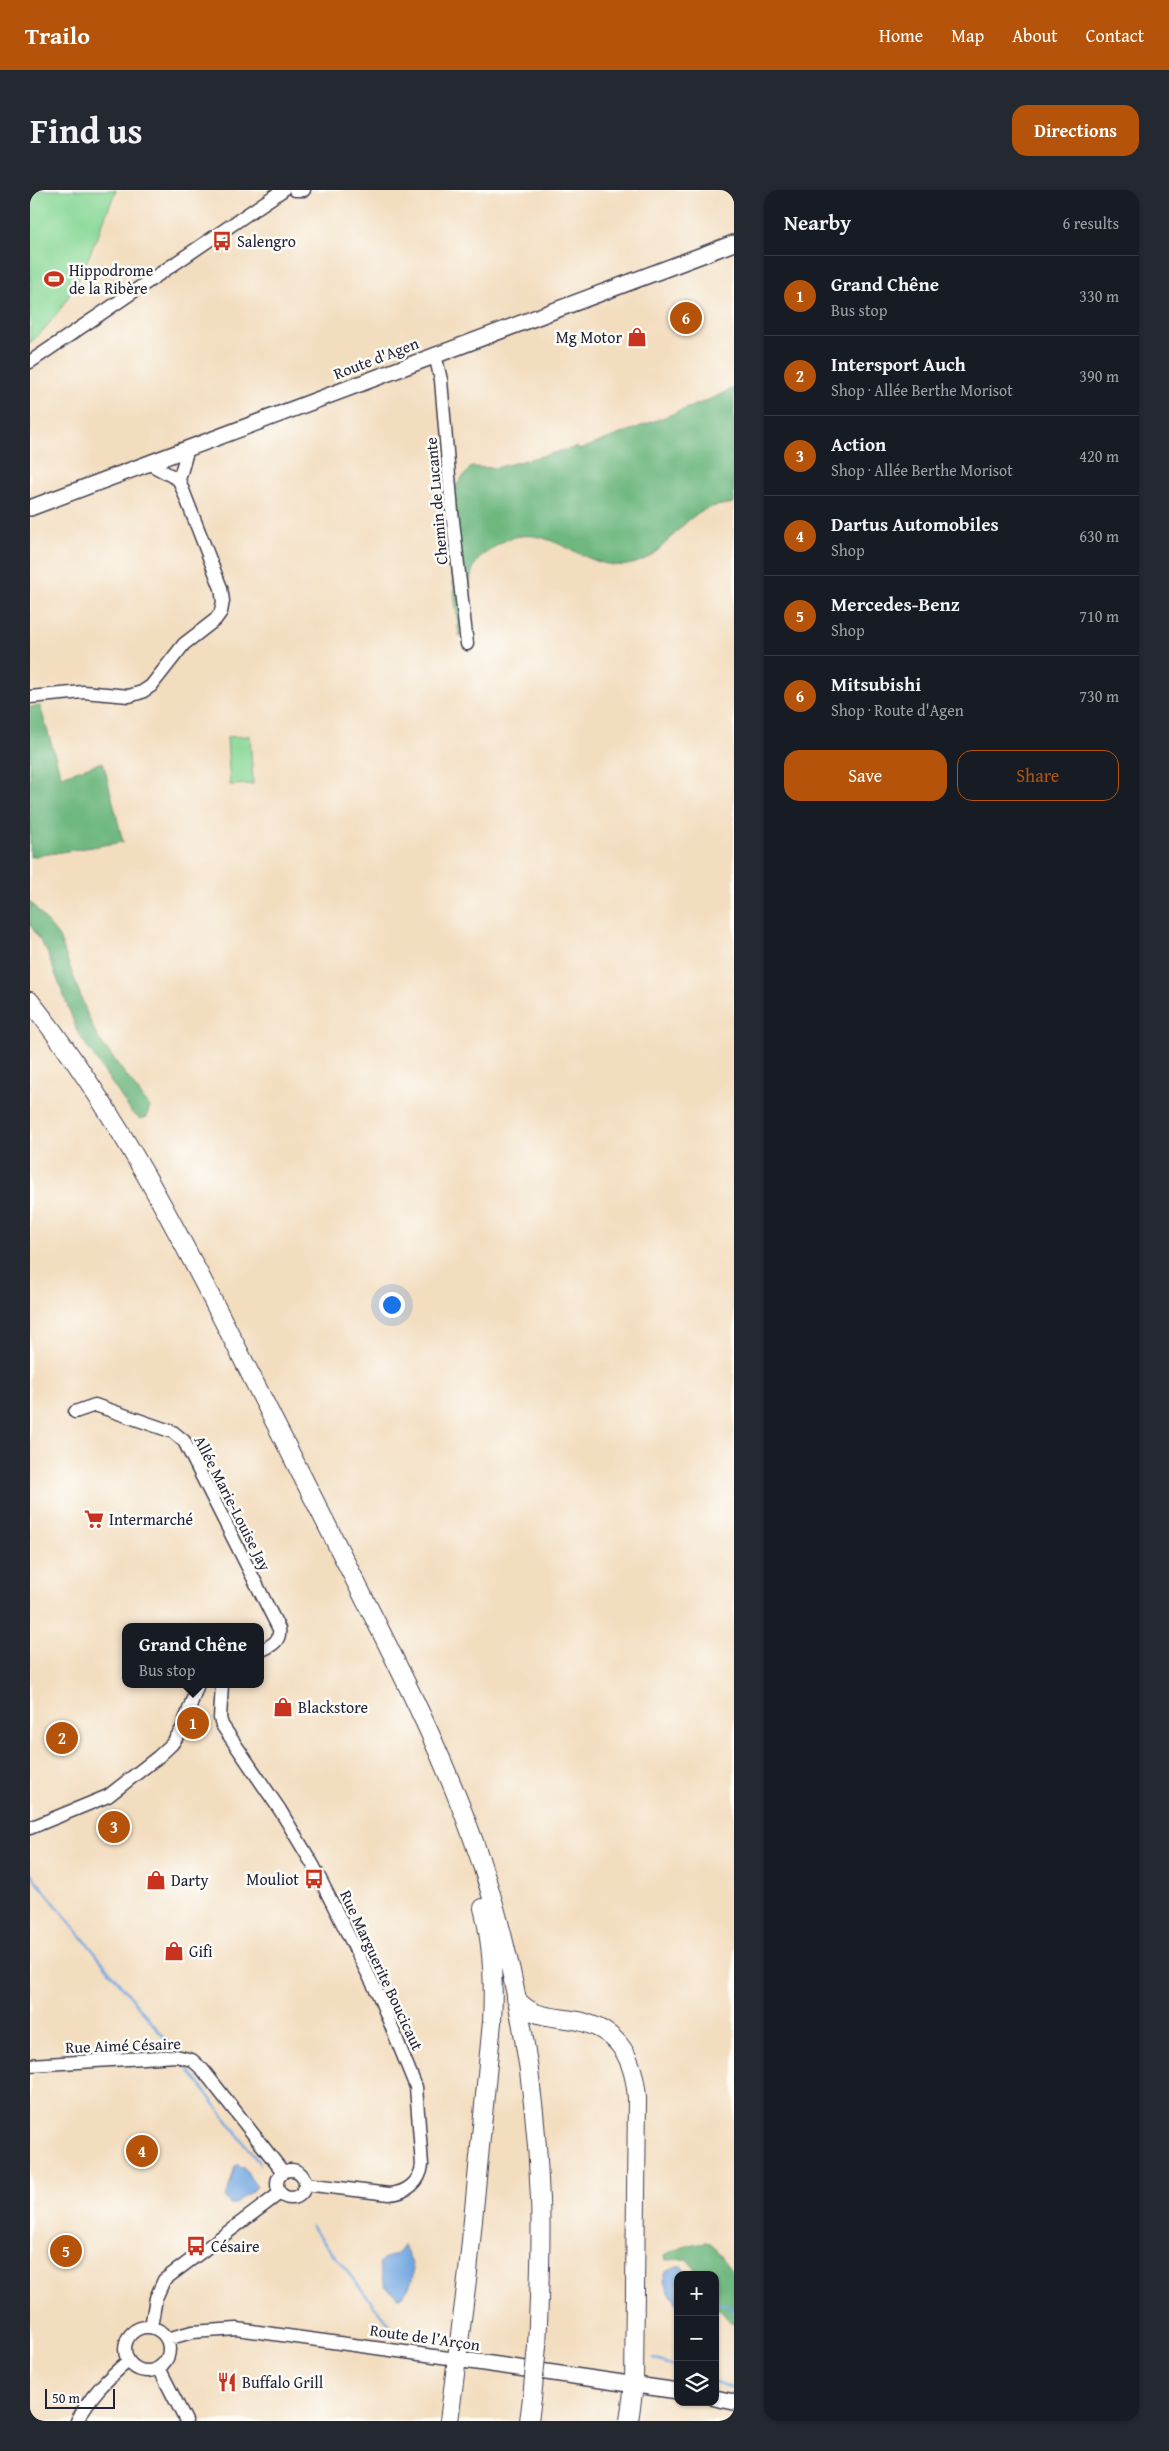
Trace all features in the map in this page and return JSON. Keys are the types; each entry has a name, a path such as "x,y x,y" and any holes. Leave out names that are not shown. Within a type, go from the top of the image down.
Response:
{"highway":[{"path":"30,1001 96,1091 156,1190 390,1650 451,1783 480,1860 504,1944 516,1998 535,2128 540,2199 537,2346 529,2421"},
{"path":"449,2421 468,2272 493,1990 491,1953 484,1913 473,1869 450,1800 451,1783"},
{"path":"516,1998 530,2012 579,2021 594,2026 614,2039 628,2056 635,2074 637,2098 634,2385 628,2421"}],"main road":[{"name":"Route d'Agen","path":"30,508 734,243"},
{"name":"Route de l’Arçon","path":"456,2360 674,2390"},
{"path":"719,2399 734,2402"}],"street":[{"path":"30,362 283,190"},
{"path":"295,190 304,190"},
{"name":"Chemin de Lucante","path":"435,355 441,380 452,512 467,644"},
{"path":"30,697 83,692 129,696 142,692 151,686 184,644 215,620 221,612 223,601 221,588 180,480 188,448"},
{"path":"148,463 180,480"},
{"name":"Allée Marie-Louise Jay","path":"75,1412 95,1405 173,1432 184,1441 279,1629 280,1633 276,1642 264,1649"},
{"path":"30,1828 108,1796 158,1757 172,1744 182,1729 197,1688"},
{"name":"Rue Marguerite Boucicaut","path":"222,1688 220,1718 222,1725 280,1810 329,1894 383,2004 410,2070 417,2093 422,2165 418,2179 410,2187 400,2192 389,2194 305,2184"},
{"name":"Rue Aimé Césaire","path":"30,2065 167,2056 192,2060 204,2070 284,2172"},
{"path":"293,2170 298,2172 305,2184 304,2190 296,2198 284,2197 280,2193 277,2182 284,2172 293,2170"},
{"path":"151,2327 156,2298 164,2280 280,2193"},
{"path":"140,2327 151,2327 161,2331 167,2339 169,2355 159,2368 150,2371 140,2370 128,2361 125,2352 128,2336 140,2327"},
{"name":"Route de l’Arçon","path":"167,2339 211,2329 237,2329 456,2360"},
{"path":"78,2421 99,2388 128,2361"},
{"path":"159,2368 186,2421"}],"green space":[{"name":"Hippodrome de la Ribère","path":"30,190 116,190 82,272 59,310 30,343"},
{"path":"734,388 734,503 711,507 698,513 654,553 636,563 617,565 599,562 548,539 530,536 512,538 483,555 474,566 470,581 468,619 459,636 444,501 471,467 495,468 577,447 579,450 706,401"},
{"path":"40,706 61,776 103,762 123,842 30,857 30,707"},
{"path":"250,736 253,784 230,785 227,737"},
{"path":"30,901 59,937 89,1019 98,1038 150,1107 146,1117 140,1119 132,1113 78,1033 47,952 30,924"},
{"path":"707,2242 713,2246 734,2273 734,2324 719,2310 719,2271 696,2271 687,2259 666,2260 665,2255 691,2245"}],"water":[{"path":"235,2166 243,2167 257,2187 234,2204 230,2204 226,2198"},
{"path":"404,2246 408,2253 413,2277 402,2296 398,2297 385,2286 379,2264 396,2253"},
{"path":"682,2266 685,2271 674,2271 674,2299 663,2281 666,2271"}],"waterway":[{"path":"30,1873 170,2045"},
{"path":"188,2069 260,2164"},
{"path":"311,2226 389,2324"},
{"path":"719,2303 726,2305 734,2312"},
{"path":"654,2359 674,2366"},
{"path":"719,2383 734,2389"}],"place":[{"name":"Salengro","path":"222,241"},
{"name":"Hippodrome de la Ribère","path":"54,279"},
{"name":"Mitsubishi","path":"686,318"},
{"name":"Mg Motor","path":"637,337"},
{"name":"Intermarché","path":"94,1519"},
{"name":"Blackstore","path":"283,1707"},
{"name":"Grand Chêne","path":"193,1723"},
{"name":"Intersport Auch","path":"62,1738"},
{"name":"Action","path":"114,1827"},
{"name":"Mouliot","path":"314,1879"},
{"name":"Darty","path":"156,1880"},
{"name":"Gifi","path":"174,1951"},
{"name":"Dartus Automobiles","path":"142,2151"},
{"name":"Césaire","path":"196,2246"},
{"name":"Mercedes-Benz","path":"66,2251"},
{"name":"Buffalo Grill","path":"227,2382"}]}
